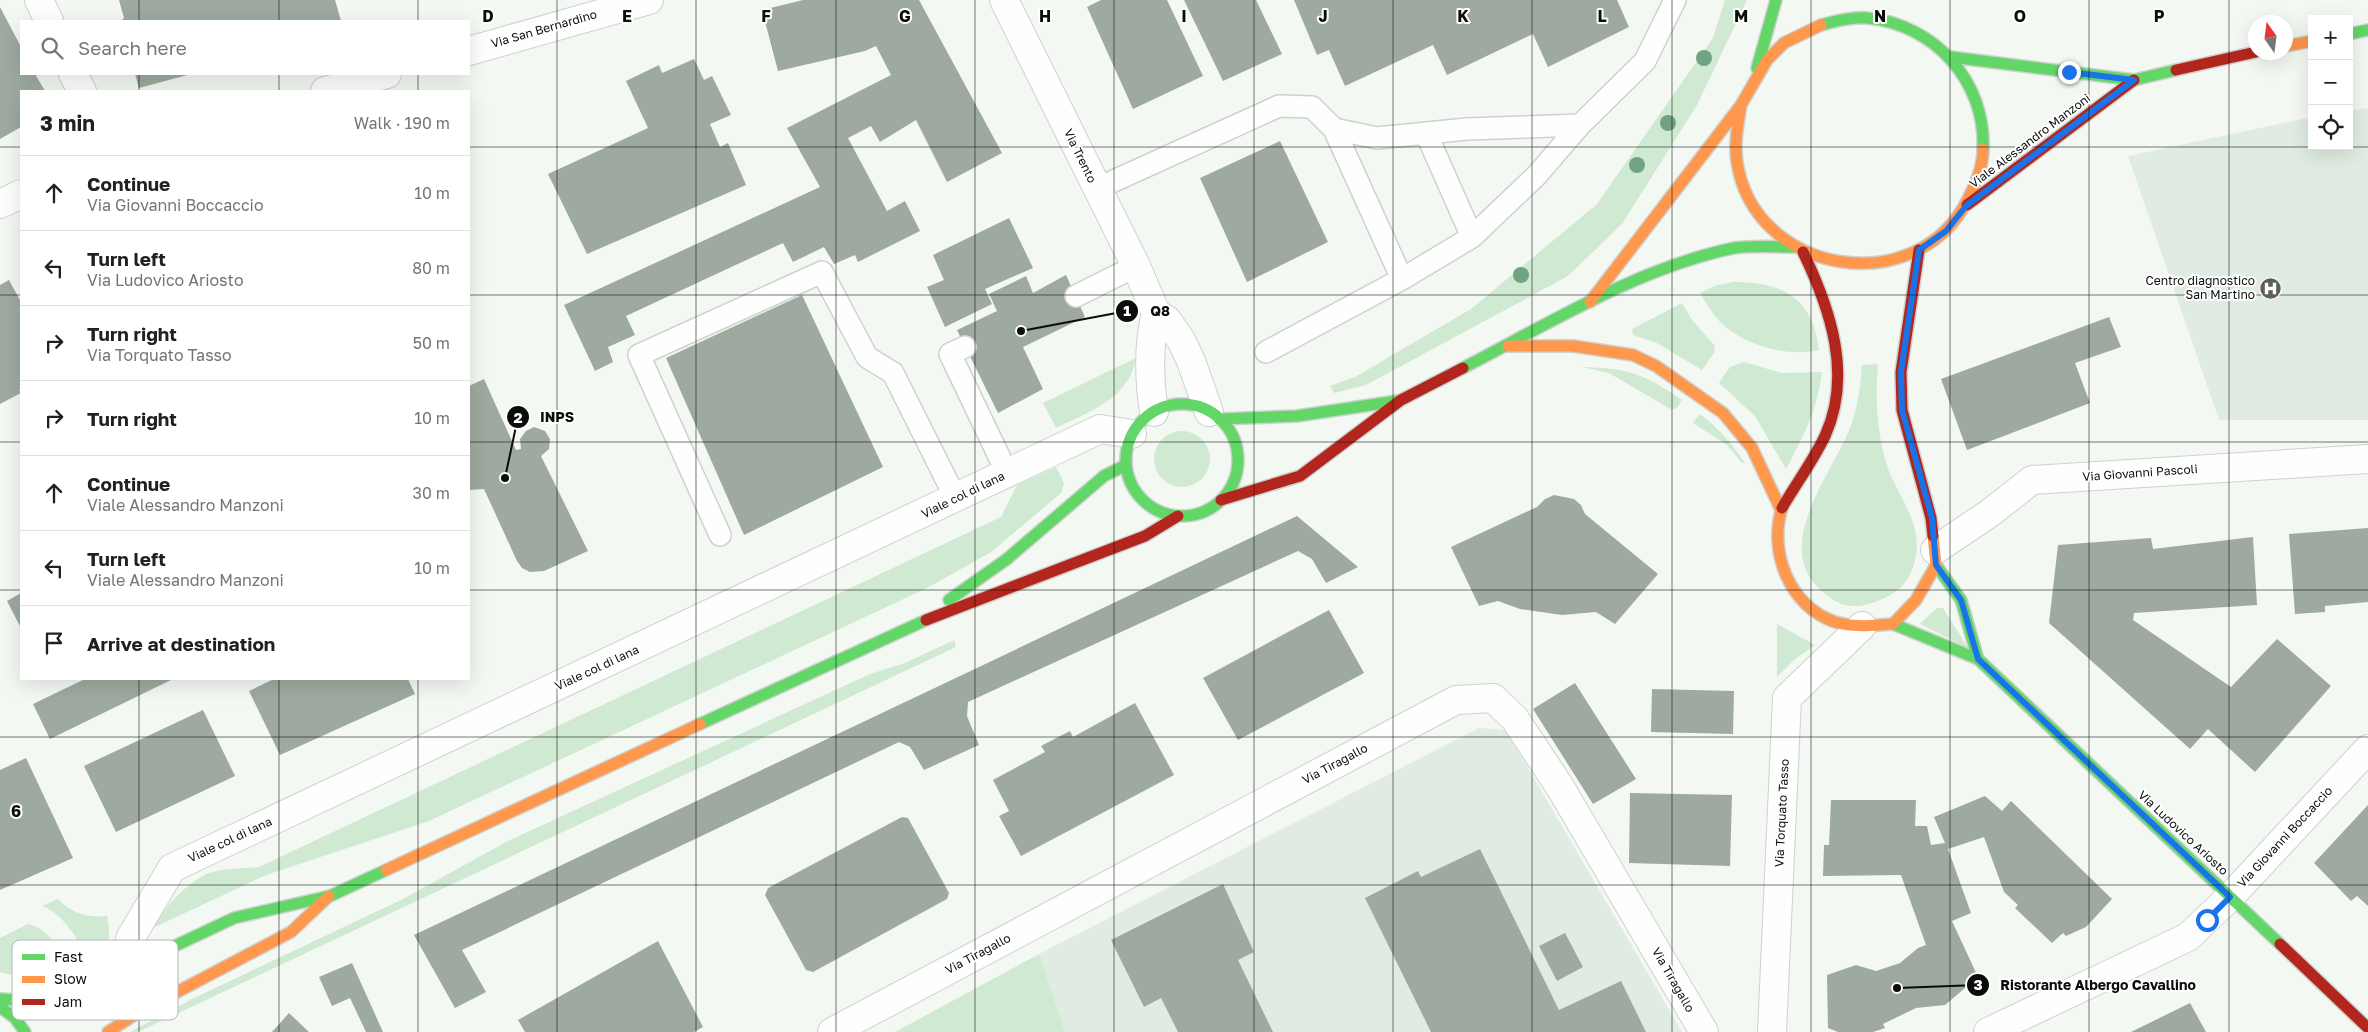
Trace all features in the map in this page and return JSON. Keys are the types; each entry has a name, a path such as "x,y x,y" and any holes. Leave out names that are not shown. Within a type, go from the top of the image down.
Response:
{"main road":[{"path":"1590,302 1740,105 1754,76 1776,0"},
{"path":"1888,7 1893,21"},
{"path":"1740,105 1735,137 1738,170 1750,200 1770,227 1799,249 1831,262 1861,266 1891,262 1919,250 1946,231 1966,206 1981,169 1984,128 1973,90 1951,57 1924,34 1893,21 1853,17 1814,25 1780,46 1754,76"},
{"path":"2353,33 2368,30"},
{"path":"2293,45 2308,42"},
{"name":"Viale Alessandro Manzoni","path":"1951,57 2134,80 2248,54"},
{"name":"Viale Alessandro Manzoni","path":"1966,206 2134,80"},
{"path":"1221,500 1300,476 1401,400 1590,302 1675,264 1736,248 1799,249"},
{"path":"1799,249 1820,285 1830,313 1839,357 1834,409 1816,454 1782,510 1778,535 1781,560 1788,580 1800,600 1830,621 1862,626 1893,624 1916,600 1936,557"},
{"path":"1919,250 1901,372 1902,410 1932,518 1936,557 1961,600 1978,659"},
{"path":"1508,346 1573,346 1633,355 1656,366 1722,413 1752,448 1782,510"},
{"path":"1214,415 1297,416 1401,400"},
{"path":"1181,404 1196,406 1214,415 1229,430 1235,444 1238,459 1236,474 1230,488 1221,500 1208,510 1193,515 1178,516 1162,513 1148,505 1137,494 1129,480 1126,465 1127,449 1132,434 1141,422 1154,412 1181,404"},
{"path":"915,624 1007,559 1104,476 1126,465"},
{"path":"178,945 234,918 330,896 915,624 1145,536 1178,516"},
{"name":"Via Ludovico Ariosto","path":"1893,624 1978,659 2368,1028"},
{"path":"178,991 291,932 330,896"},
{"path":"0,1006 12,1016"},
{"path":"16,1020 25,1032"},
{"path":"108,1032 127,1020"}],"street":[{"path":"39,0 49,20"},
{"name":"Via San Bernardino","path":"470,51 649,0"},
{"name":"Via Trento","path":"1004,0 1096,189 1136,266 1156,313 1166,320 1180,340 1214,415"},
{"path":"74,75 81,90"},
{"path":"329,90 383,75"},
{"path":"0,204 20,194"},
{"path":"1154,412 1150,383 1152,332 1156,313"},
{"name":"Viale col di lana","path":"130,940 172,868 956,499 1100,429 1132,434"},
{"name":"Via Giovanni Pascoli","path":"1936,557 2032,480 2368,459"},
{"name":"Via Torquato Tasso","path":"1772,1032 1787,698 1862,626"},
{"name":"Via Tiragallo","path":"832,1032 1456,700 1493,698 1515,719 1560,786 1704,1032"},
{"name":"Via Giovanni Boccaccio","path":"1988,1032 2188,938 2230,897 2266,856 2368,749"}],"lane":[{"path":"1266,352 1402,279 1472,237 1536,175 1580,125 1645,61 1675,0"},
{"path":"1096,189 1279,106 1312,107 1328,120 1334,129 1402,279"},
{"path":"1334,129 1377,138 1426,133 1580,125"},
{"path":"1426,133 1472,237"},
{"path":"1076,296 1136,266"},
{"path":"720,535 639,355 822,272 867,357 893,373 956,499"},
{"path":"965,347 950,354 1007,473"}],"shaded area":[{"name":"Centro diagnostico San Martino","path":"2368,108 2368,420 2219,420 2128,156 2308,118 2308,150 2353,150 2353,110"},
{"path":"1479,728 1506,730 1682,1032 1065,1032 1039,954"}],"green space":[{"path":"1725,0 1747,0 1697,105 1622,224 1568,276 1366,385 1334,393 1330,386 1355,377 1471,309 1597,204 1713,38"},
{"path":"1734,282 1767,285 1793,296 1810,317 1816,332 1819,350 1796,352 1772,349 1749,341 1728,329 1716,317 1700,293 1717,285"},
{"path":"1682,303 1692,320 1715,346 1714,353 1702,370 1657,343 1633,335 1632,329"},
{"path":"1136,358 1132,372 1117,394 1094,409 1056,428 1043,403"},
{"path":"1744,362 1782,373 1822,372 1817,399 1809,422 1786,469 1755,416 1719,383 1730,367"},
{"path":"1878,364 1877,409 1882,446 1891,476 1912,518 1917,540 1916,552 1911,573 1900,588 1877,601 1861,606 1853,606 1837,602 1829,597 1811,579 1803,559 1802,537 1808,515 1818,492 1853,420 1862,365"},
{"path":"1582,367 1612,369 1635,374 1657,384 1682,400 1677,408 1672,410 1609,373"},
{"path":"1700,414 1725,437 1745,463 1742,463 1727,445 1693,423"},
{"path":"1182,431 1193,433 1202,439 1208,448 1210,459 1208,470 1202,479 1193,485 1182,487 1171,485 1162,479 1156,470 1154,459 1156,448 1162,439 1171,433"},
{"path":"1056,467 1064,483 1061,493 991,552 927,588 429,821 266,875 155,927 163,912 176,897 205,875 224,870 259,867 1001,517 1017,485"},
{"path":"1937,608 1943,608 1968,648 1920,624"},
{"path":"1777,624 1815,645 1795,659 1777,677"},
{"path":"954,640 956,647 178,1013 178,1006 192,999 403,899 508,841 870,674 905,663"},
{"path":"58,899 68,908 80,914 107,916 108,940 77,940 58,915 42,906"},
{"path":"28,924 42,930 52,940 12,940 12,974 0,972 0,938"},
{"path":"1039,954 1065,1032 895,1032"},
{"path":"153,1020 163,1020 138,1032 130,1032"}],"building":[{"path":"119,0 335,0 341,20 122,20 124,18"},
{"path":"803,0 919,0 1002,153 947,182 916,120 880,142 871,126 848,138 887,211 905,201 920,231 858,262 855,255 834,264 824,247 793,262 783,243 626,316 635,335 608,347 613,362 595,371 564,305 820,187 787,128 891,75 876,46 865,51 778,71 762,10"},
{"path":"1101,0 1167,0 1203,76 1133,109 1087,7"},
{"path":"1184,0 1256,0 1282,54 1223,81"},
{"path":"1294,0 1617,0 1629,27 1548,67 1533,34 1447,75 1433,45 1345,86 1329,50 1317,55"},
{"path":"0,7 20,45 20,75 36,75 44,90 20,90 20,128 0,139"},
{"path":"694,59 704,80 712,76 731,115 710,124 720,147 728,143 746,185 587,254 548,174 648,128 626,81 659,65 662,73"},
{"path":"135,75 187,75 139,88"},
{"path":"1280,141 1328,242 1247,282 1200,178"},
{"path":"1009,218 1033,268 985,289 992,304 945,327 927,287 944,280 933,255"},
{"path":"1066,275 1085,317 1023,347 1043,389 998,413 957,330 997,311 989,294 1026,276 1033,293"},
{"path":"9,280 20,300 20,394 0,404 0,285"},
{"path":"802,295 883,467 744,535 666,358"},
{"path":"2109,317 2121,347 2075,363 2090,403 1967,450 1941,379"},
{"path":"484,379 516,450 521,449 520,439 526,431 534,427 545,431 550,439 549,449 541,456 588,551 544,571 530,572 522,568 517,561 484,489 470,490 470,386"},
{"path":"1554,495 1574,499 1581,505 1585,514 1658,574 1615,624 1596,612 1562,615 1520,609 1498,601 1479,606 1451,547 1537,507 1545,499"},
{"path":"1297,516 1358,567 1326,583 1312,559 1298,551 968,702 967,716 979,745 924,770 910,747 899,742 462,950 486,992 455,1008 414,935"},
{"path":"2368,528 2368,602 2325,606 2325,612 2295,614 2289,534"},
{"path":"2253,537 2257,605 2134,613 2133,620 2231,687 2277,639 2331,686 2255,772 2208,729 2190,749 2049,623 2058,545 2151,538 2153,549"},
{"path":"20,594 20,626 7,601"},
{"path":"1329,610 1364,673 1238,740 1203,678"},
{"path":"83,680 171,680 50,739 33,704"},
{"path":"272,680 408,680 415,694 280,755 249,691"},
{"path":"1575,683 1636,779 1593,804 1533,709"},
{"path":"1652,689 1734,691 1733,734 1651,732"},
{"path":"1135,703 1174,775 1021,856 999,816 1009,811 993,780 1045,752 1041,746 1070,731 1073,737"},
{"path":"203,710 235,776 116,832 84,766"},
{"path":"26,758 73,858 0,890 0,770"},
{"path":"1630,793 1732,795 1730,866 1629,863"},
{"path":"1985,796 2002,811 2011,801 2112,899 2086,927 2066,936 2063,933 2052,943 2015,908 2018,905 2004,892 1984,837 1948,849 1971,913 1952,921 1978,977 1945,1005 1916,1008 1883,1024 1885,1028 1873,1032 1838,1032 1828,1028 1827,975 1856,965 1876,971 1900,963 1918,948 1926,945 1901,875 1823,876 1824,845 1829,845 1831,800 1916,800 1915,826 1927,826 1931,845 1945,843 1934,817"},
{"path":"2368,805 2368,906 2357,896 2351,901 2314,863"},
{"path":"902,817 908,818 949,893 947,899 813,972 806,970 765,895 768,888"},
{"path":"1480,849 1559,1010 1621,981 1646,1032 1431,1032 1365,898 1418,871 1421,877"},
{"path":"1223,884 1254,952 1238,960 1273,1032 1178,1032 1161,998 1144,1007 1111,940"},
{"path":"1565,933 1583,967 1557,981 1539,946"},
{"path":"658,941 703,1027 694,1032 525,1032 518,1020"},
{"path":"352,963 383,1032 366,1032 350,998 332,1006 319,977"},
{"path":"2190,1003 2206,1032 2131,1032"},
{"path":"289,1013 309,1032 272,1032"}],"traffic: fast":[{"path":"1757,68 1776,0"},
{"path":"1821,25 1849,19 1867,18 1891,23 1914,31 1934,44 1951,60 1965,79 1976,101 1982,124 1983,149"},
{"path":"2353,33 2368,30"},
{"path":"1951,57 2134,80 2176,70"},
{"path":"1463,368 1595,299 1663,269 1698,257 1734,248 1757,246 1795,247"},
{"path":"1219,419 1297,416 1397,401"},
{"path":"1182,404 1203,408 1221,421 1234,439 1238,460 1234,481 1221,499 1203,512 1182,516 1161,512 1143,499 1130,481 1126,460 1130,439 1143,421 1161,408 1182,404"},
{"path":"949,600 1007,559 1104,476 1126,465"},
{"path":"1936,565 1961,600 1978,659"},
{"path":"700,724 926,620"},
{"path":"1893,624 1978,659 2280,944"},
{"path":"178,944 234,918 330,896 386,870"},
{"path":"0,999 12,1000"},
{"path":"0,1007 12,1016"},
{"path":"16,1020 25,1032"}],"traffic: slow":[{"path":"1590,302 1741,105 1767,60 1784,43 1821,25"},
{"path":"2293,45 2308,42"},
{"path":"1741,105 1736,155 1750,200 1773,230 1804,251 1840,262 1877,262 1913,253 1944,232 1971,193 1980,169 1983,149"},
{"path":"1508,346 1573,346 1633,355 1656,366 1723,413 1752,448 1781,510"},
{"path":"1782,508 1778,525 1778,542 1786,576 1806,604 1819,615 1842,624 1864,626 1893,624 1916,600 1936,565 1933,536"},
{"path":"386,870 700,724"},
{"path":"178,991 291,932 329,896"},
{"path":"108,1032 127,1020"}],"traffic: jam":[{"path":"2176,70 2248,54"},
{"path":"1967,205 2134,80"},
{"path":"1919,250 1901,372 1902,410 1931,518 1933,536"},
{"path":"1782,508 1825,436 1833,413 1837,389 1835,342 1822,296 1803,252"},
{"path":"1221,500 1300,476 1401,400 1463,368"},
{"path":"926,620 1145,536 1178,516"},
{"path":"2280,944 2368,1028"}],"place":[{"name":"Centro diagnostico San Martino","path":"2271,288"},
{"name":"Q8","path":"1021,331"},
{"name":"INPS","path":"505,478"},
{"name":"Ristorante Albergo Cavallino","path":"1897,988"}],"route":[{"path":"2069,72 2134,80 1966,206 1946,231 1919,250 1914,297 1901,372 1902,410 1910,445 1932,518 1936,565 1961,600 1978,659 2230,897 2207,920"}]}
